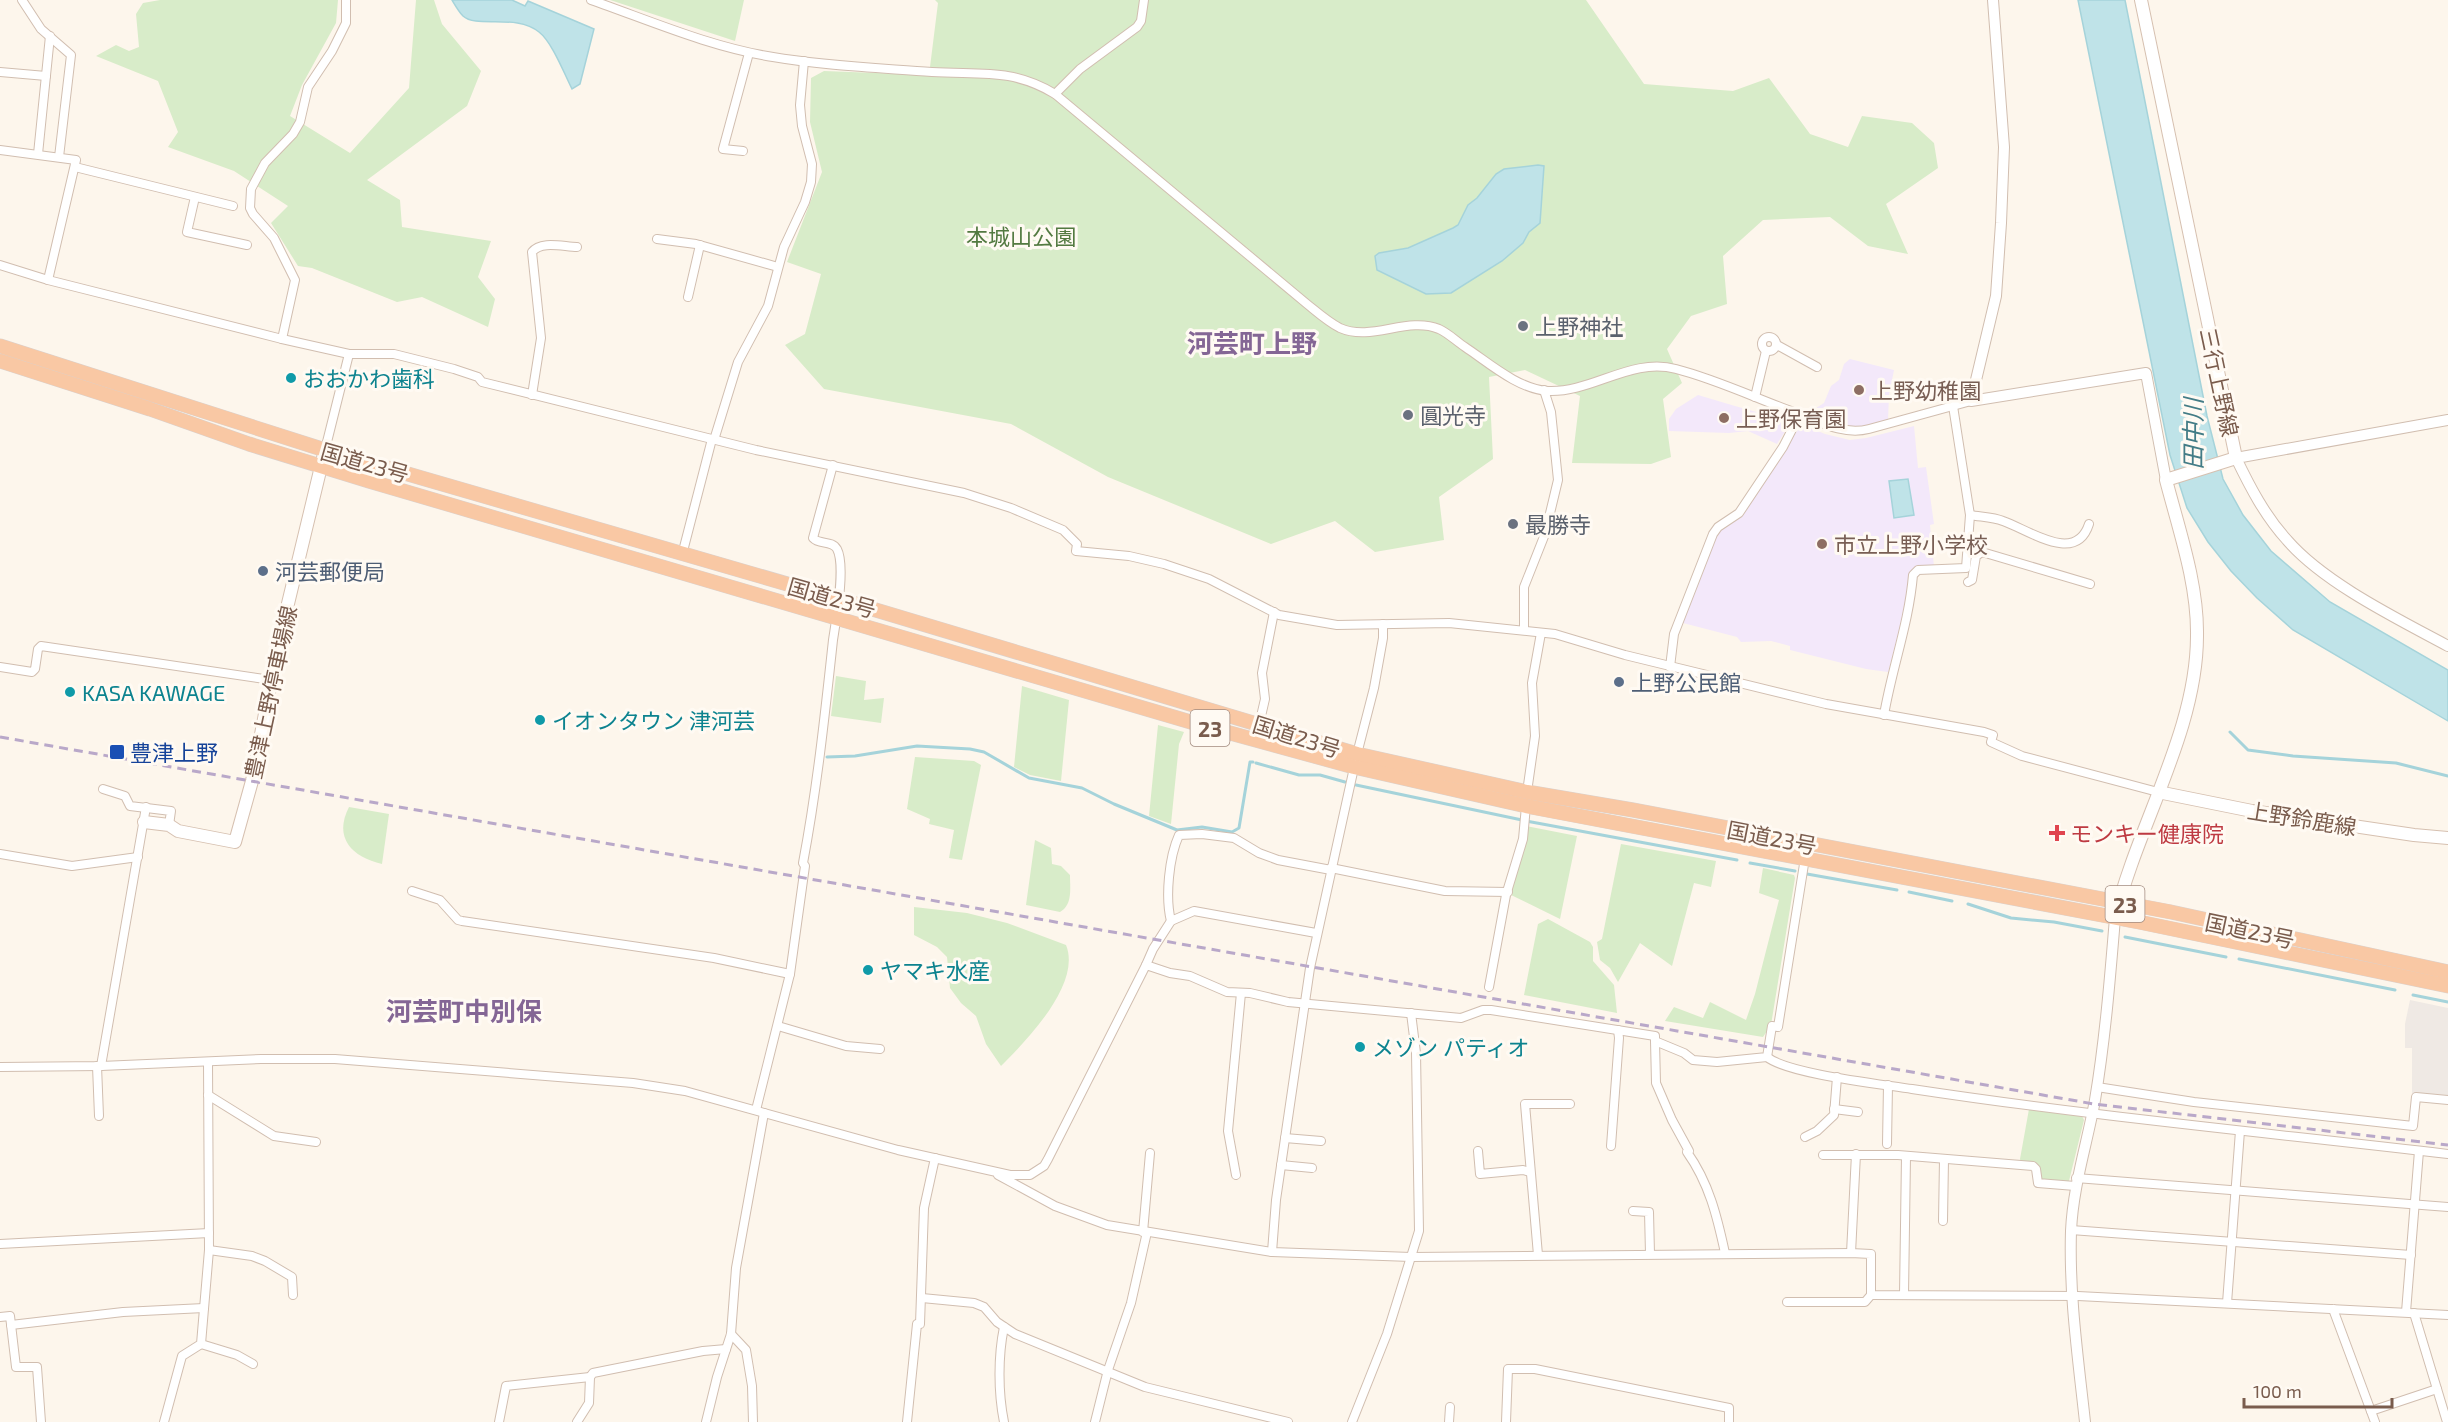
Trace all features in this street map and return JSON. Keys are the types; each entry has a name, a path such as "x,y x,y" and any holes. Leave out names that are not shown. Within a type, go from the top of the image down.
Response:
{"highway":[{"name":"国道23号","path":"0,346 325,450 839,599 1260,725 1355,761"},
{"name":"国道23号","path":"0,361 150,409 249,444 1201,725 1527,799 1805,858 2448,986"},
{"name":"国道23号","path":"1527,799 1633,810 2119,903 2448,972"}],"main road":[{"name":"三行上野線","path":"2140,0 2231,459 2170,479"},
{"name":"豊津上野停車場線","path":"144,822 169,825 178,831 235,842 252,781 271,680 325,450"},
{"path":"2115,918 2125,878 2187,707 2197,647 2191,579 2170,479"},
{"name":"上野鈴鹿線","path":"2158,792 2252,812 2414,835 2448,837"}],"street":[{"path":"22,0 41,29 70,55 59,157"},
{"path":"282,339 295,280 274,238 250,208 251,189 265,163 293,134 300,122 308,87 332,51 346,23 346,0"},
{"path":"591,0 734,50 749,53 804,61 934,72 1003,74 1025,79 1055,94 1339,327 1358,332 1418,325 1438,328 1507,375 1544,390 1569,390 1643,367 1667,367 1696,375 1837,428 1862,431 1971,401 2146,373 2170,479"},
{"path":"1055,94 1080,69 1137,27 1141,21 1144,0"},
{"path":"1971,401 1996,296 2002,213 2004,147 1993,0"},
{"path":"38,154 50,36"},
{"path":"743,151 723,149 749,53"},
{"path":"682,555 713,440 738,362 766,312 785,244 805,202 812,177 812,164 802,126 800,105 804,61"},
{"path":"0,72 46,76"},
{"path":"0,150 76,160 48,280"},
{"path":"75,167 233,206"},
{"path":"195,197 187,232 247,246"},
{"path":"657,239 700,245 778,267"},
{"path":"688,297 700,245"},
{"path":"532,395 541,339 532,252 536,247 543,246 578,247"},
{"path":"0,265 48,280 282,339 349,354 394,354 454,369 478,377 482,382 713,440 964,493 1011,508 1066,532 1077,544 1076,551 1129,556 1164,564 1209,579 1279,615 1337,625 1449,623 1524,630 1569,638 1608,651 1809,700 1984,732 1993,735 1991,742 2022,756 2158,792"},
{"path":"1755,398 1766,351 1762,343 1770,332 1777,345 1817,367"},
{"path":"1766,351 1773,350 1777,345"},
{"path":"325,450 349,354"},
{"path":"1524,630 1524,587 1545,534 1558,480 1551,412 1544,390"},
{"path":"1884,715 1890,679 1907,620 1913,575 1918,570 1966,568 1970,515 1953,406"},
{"path":"1670,667 1674,634 1713,534 1718,527 1739,513 1783,447 1800,414"},
{"path":"2448,420 2231,459 2275,526 2304,557 2325,574 2448,646"},
{"path":"706,1422 731,1334 735,1268 760,1112 798,926 805,866 803,863 839,599 838,551 833,545 816,541 813,538 833,465"},
{"path":"1970,515 2004,521 2062,544 2074,544 2080,541 2089,525"},
{"path":"1968,582 1972,580 1976,556 1982,552 2090,584"},
{"path":"1260,725 1265,699 1262,673 1274,612"},
{"path":"1272,1252 1281,1165 1316,933 1378,669 1383,624"},
{"path":"1489,987 1505,898 1523,839 1535,736 1532,683 1541,633"},
{"path":"0,667 32,672 38,649 41,646 271,680"},
{"path":"103,789 125,796 130,806 171,811 169,825"},
{"path":"99,1116 99,1066 146,807"},
{"path":"1171,921 1172,851 1179,835 1196,833 1234,838 1251,849 1278,860 1444,891 1508,892"},
{"path":"0,854 72,866 138,857"},
{"path":"1767,1057 1772,1026 1778,1028 1805,858"},
{"path":"412,891 440,900 458,920 462,921 714,958 790,974"},
{"path":"0,1067 99,1066 280,1058 335,1059 621,1082 685,1091 852,1138 992,1172 1018,1176 1030,1175 1044,1166 1153,949 1171,921 1194,911 1316,933"},
{"path":"2085,1422 2070,1296 2071,1230 2076,1182 2097,1087 2115,918"},
{"path":"1146,965 1170,973 1190,976 1227,992 1304,1005 1461,1018 1483,1010 1491,1010 1654,1036 1656,1083 1689,1151 1687,1152 1704,1179 1714,1206 1725,1253"},
{"path":"1236,1175 1228,1131 1241,993"},
{"path":"1352,1422 1387,1334 1419,1231 1416,1053 1411,1013"},
{"path":"778,1026 856,1048 880,1049"},
{"path":"1611,1146 1618,1030"},
{"path":"1655,1041 1684,1053 1694,1060 1717,1062 1767,1057 1773,1062 1784,1065 1888,1085 2092,1114 2448,1155"},
{"path":"201,1344 209,1250 208,1062"},
{"path":"1805,1137 1823,1126 1834,1115 1837,1077"},
{"path":"1887,1144 1888,1085"},
{"path":"2097,1087 2194,1102 2413,1126 2416,1097 2448,1100"},
{"path":"208,1095 274,1136 316,1142"},
{"path":"1538,1255 1526,1104 1570,1104"},
{"path":"1834,1109 1858,1112"},
{"path":"2227,1304 2240,1131"},
{"path":"1285,1138 1321,1141"},
{"path":"1478,1151 1480,1174 1523,1170 1530,1172"},
{"path":"2419,1151 2410,1255 2410,1312 2447,1422"},
{"path":"1095,1422 1108,1370 1131,1303 1145,1232 1150,1153"},
{"path":"1851,1253 1856,1154"},
{"path":"1822,1155 1906,1156 2033,1166 2036,1169 2038,1183 2076,1182 2235,1191 2448,1207"},
{"path":"1904,1296 1906,1156"},
{"path":"907,1422 922,1298 924,1208 935,1158"},
{"path":"1943,1221 1944,1158"},
{"path":"1281,1165 1312,1168"},
{"path":"992,1172 1023,1190 1088,1219 1145,1232 1272,1252 1411,1257 1725,1253 1871,1254 1871,1295 1865,1302 1787,1302"},
{"path":"1633,1211 1649,1212 1650,1254"},
{"path":"2071,1230 2410,1255"},
{"path":"0,1244 209,1233"},
{"path":"209,1250 252,1256 266,1261 292,1277 293,1295"},
{"path":"1871,1295 2070,1296 2448,1315"},
{"path":"922,1298 974,1303 984,1307 1004,1327 1015,1334 1145,1387 1288,1422"},
{"path":"11,1325 150,1310 204,1308"},
{"path":"2332,1309 2375,1422"},
{"path":"0,1317 10,1316 16,1367 36,1367 41,1422"},
{"path":"1004,1327 1001,1340 1000,1378 1004,1422"},
{"path":"731,1334 746,1350 752,1386 753,1422"},
{"path":"164,1422 182,1356 201,1344 237,1355 253,1364"},
{"path":"500,1422 506,1386 590,1377 593,1373 703,1351 726,1349"},
{"path":"1506,1422 1508,1369 1534,1369 1729,1408 1729,1422"},
{"path":"577,1422 589,1403 590,1377"},
{"path":"2371,1411 2437,1389"},
{"path":"1449,1422 1450,1407"}],"shaded area":[{"name":"上野幼稚園","path":"1850,359 1894,370 1889,395 1888,420 1858,427 1841,425 1813,416 1816,408 1824,403 1831,386 1839,380 1844,364"},
{"name":"上野保育園","path":"1698,395 1791,422 1777,444 1748,431 1729,433 1669,431 1669,419 1676,409"},
{"name":"市立上野小学校","path":"1799,423 1825,434 1850,440 1914,426 1918,468 1926,467 1934,524 1930,525 1934,567 1917,568 1888,672 1866,669 1790,650 1790,646 1771,641 1741,642 1737,637 1683,623 1719,530 1743,514"},
{"path":"2410,1000 2448,1008 2448,1095 2412,1094 2412,1048 2405,1048 2405,1024"}],"green space":[{"path":"160,0 338,0 336,23 302,85 290,116 350,153 409,88 416,0 434,0 442,24 481,71 467,106 367,180 400,200 402,227 491,241 478,277 495,299 488,327 422,297 397,302 312,268 298,266 271,223 288,206 234,171 168,147 178,132 158,81 96,56 116,45 129,51 139,47 136,14 143,3"},
{"path":"610,0 744,0 735,41"},
{"name":"本城山公園","path":"935,0 1586,0 1644,84 1733,91 1769,78 1810,134 1848,147 1862,116 1912,123 1934,143 1938,168 1886,204 1908,254 1868,246 1830,217 1763,220 1723,256 1727,304 1691,316 1667,349 1682,383 1663,399 1671,457 1651,464 1572,463 1580,396 1525,370 1489,377 1493,459 1439,497 1444,540 1375,552 1335,521 1271,544 1108,477 1011,424 824,389 785,345 805,334 821,274 787,262 822,172 810,122 811,78 824,71 929,75 938,3"},
{"path":"836,676 866,681 864,700 884,698 881,723 831,716"},
{"path":"1022,686 1069,700 1061,781 1030,775 1014,767"},
{"path":"1158,725 1184,732 1179,744 1171,824 1149,816"},
{"path":"915,757 974,761 981,765 962,860 949,858 954,830 929,824 930,819 907,809"},
{"path":"349,807 389,814 382,864 362,856 348,844 343,828"},
{"path":"1526,826 1577,836 1560,919 1509,894"},
{"path":"1035,840 1051,848 1052,864 1061,866 1070,875 1069,901 1060,912 1026,905"},
{"path":"1621,844 1716,861 1711,887 1694,883 1672,966 1640,943 1618,982 1610,968 1600,960 1597,942 1602,939"},
{"path":"1763,868 1794,875 1795,878 1771,1025 1763,1037 1665,1021 1674,1007 1703,1018 1710,1002 1746,1020 1779,900 1759,893"},
{"path":"914,907 967,913 1007,923 1066,945 1069,960 1066,977 1059,994 1037,1027 1001,1066 986,1044 976,1016 961,1003 950,988 947,957 937,947 914,935"},
{"path":"1548,919 1590,942 1593,947 1593,961 1614,985 1617,1013 1524,995 1538,924"},
{"path":"2029,1109 2082,1116 2084,1120 2069,1181 2065,1184 2042,1181 2037,1163 2021,1162"}],"water":[{"path":"452,0 512,0 525,6 528,1 594,29 580,84 572,89 553,50 544,37 530,26 509,22 469,20 463,16"},
{"name":"田中川","path":"2078,0 2125,0 2207,416 2223,479 2243,515 2271,551 2330,602 2448,670 2448,721 2293,630 2231,571 2208,542 2187,508 2170,455"},
{"path":"1544,166 1540,223 1529,232 1523,243 1502,261 1451,293 1426,294 1377,270 1375,256 1379,253 1408,248 1458,225 1468,205 1477,198 1496,174 1504,169"},
{"path":"1908,479 1914,515 1894,518 1889,481"}],"waterway":[{"path":"2230,732 2248,750 2293,756 2396,763 2448,776"},
{"path":"827,757 855,756 917,746 970,749 984,752 1029,778 1082,788 1177,830 1202,827 1232,832 1239,828 1250,762 1253,762"},
{"path":"1256,763 1299,775 1320,775 1345,782"},
{"path":"1356,785 1522,820"},
{"path":"1526,821 1737,860"},
{"path":"1750,863 1795,871"},
{"path":"1807,874 1897,890"},
{"path":"1909,892 1952,901"},
{"path":"1968,904 2011,918 2054,922 2102,931"},
{"path":"2125,937 2226,957"},
{"path":"2239,959 2395,990"},
{"path":"2413,995 2448,1002"}],"railway":[{"path":"0,737 2094,1104 2448,1145"}],"place":[{"name":"上野神社","path":"1523,326"},
{"name":"おおかわ歯科","path":"291,378"},
{"name":"上野幼稚園","path":"1859,390"},
{"name":"圓光寺","path":"1408,415"},
{"name":"上野保育園","path":"1724,418"},
{"name":"最勝寺","path":"1513,524"},
{"name":"市立上野小学校","path":"1822,544"},
{"name":"河芸郵便局","path":"263,571"},
{"name":"上野公民館","path":"1619,682"},
{"name":"KASA KAWAGE","path":"70,692"},
{"name":"イオンタウン 津河芸","path":"540,720"},
{"name":"豊津上野","path":"117,752"},
{"name":"モンキー健康院","path":"2057,833"},
{"name":"ヤマキ水産","path":"868,970"},
{"name":"メゾン パティオ","path":"1360,1047"}],"district":[{"name":"河芸町上野","path":"1252,342"},
{"name":"河芸町中別保","path":"464,1010"}]}
